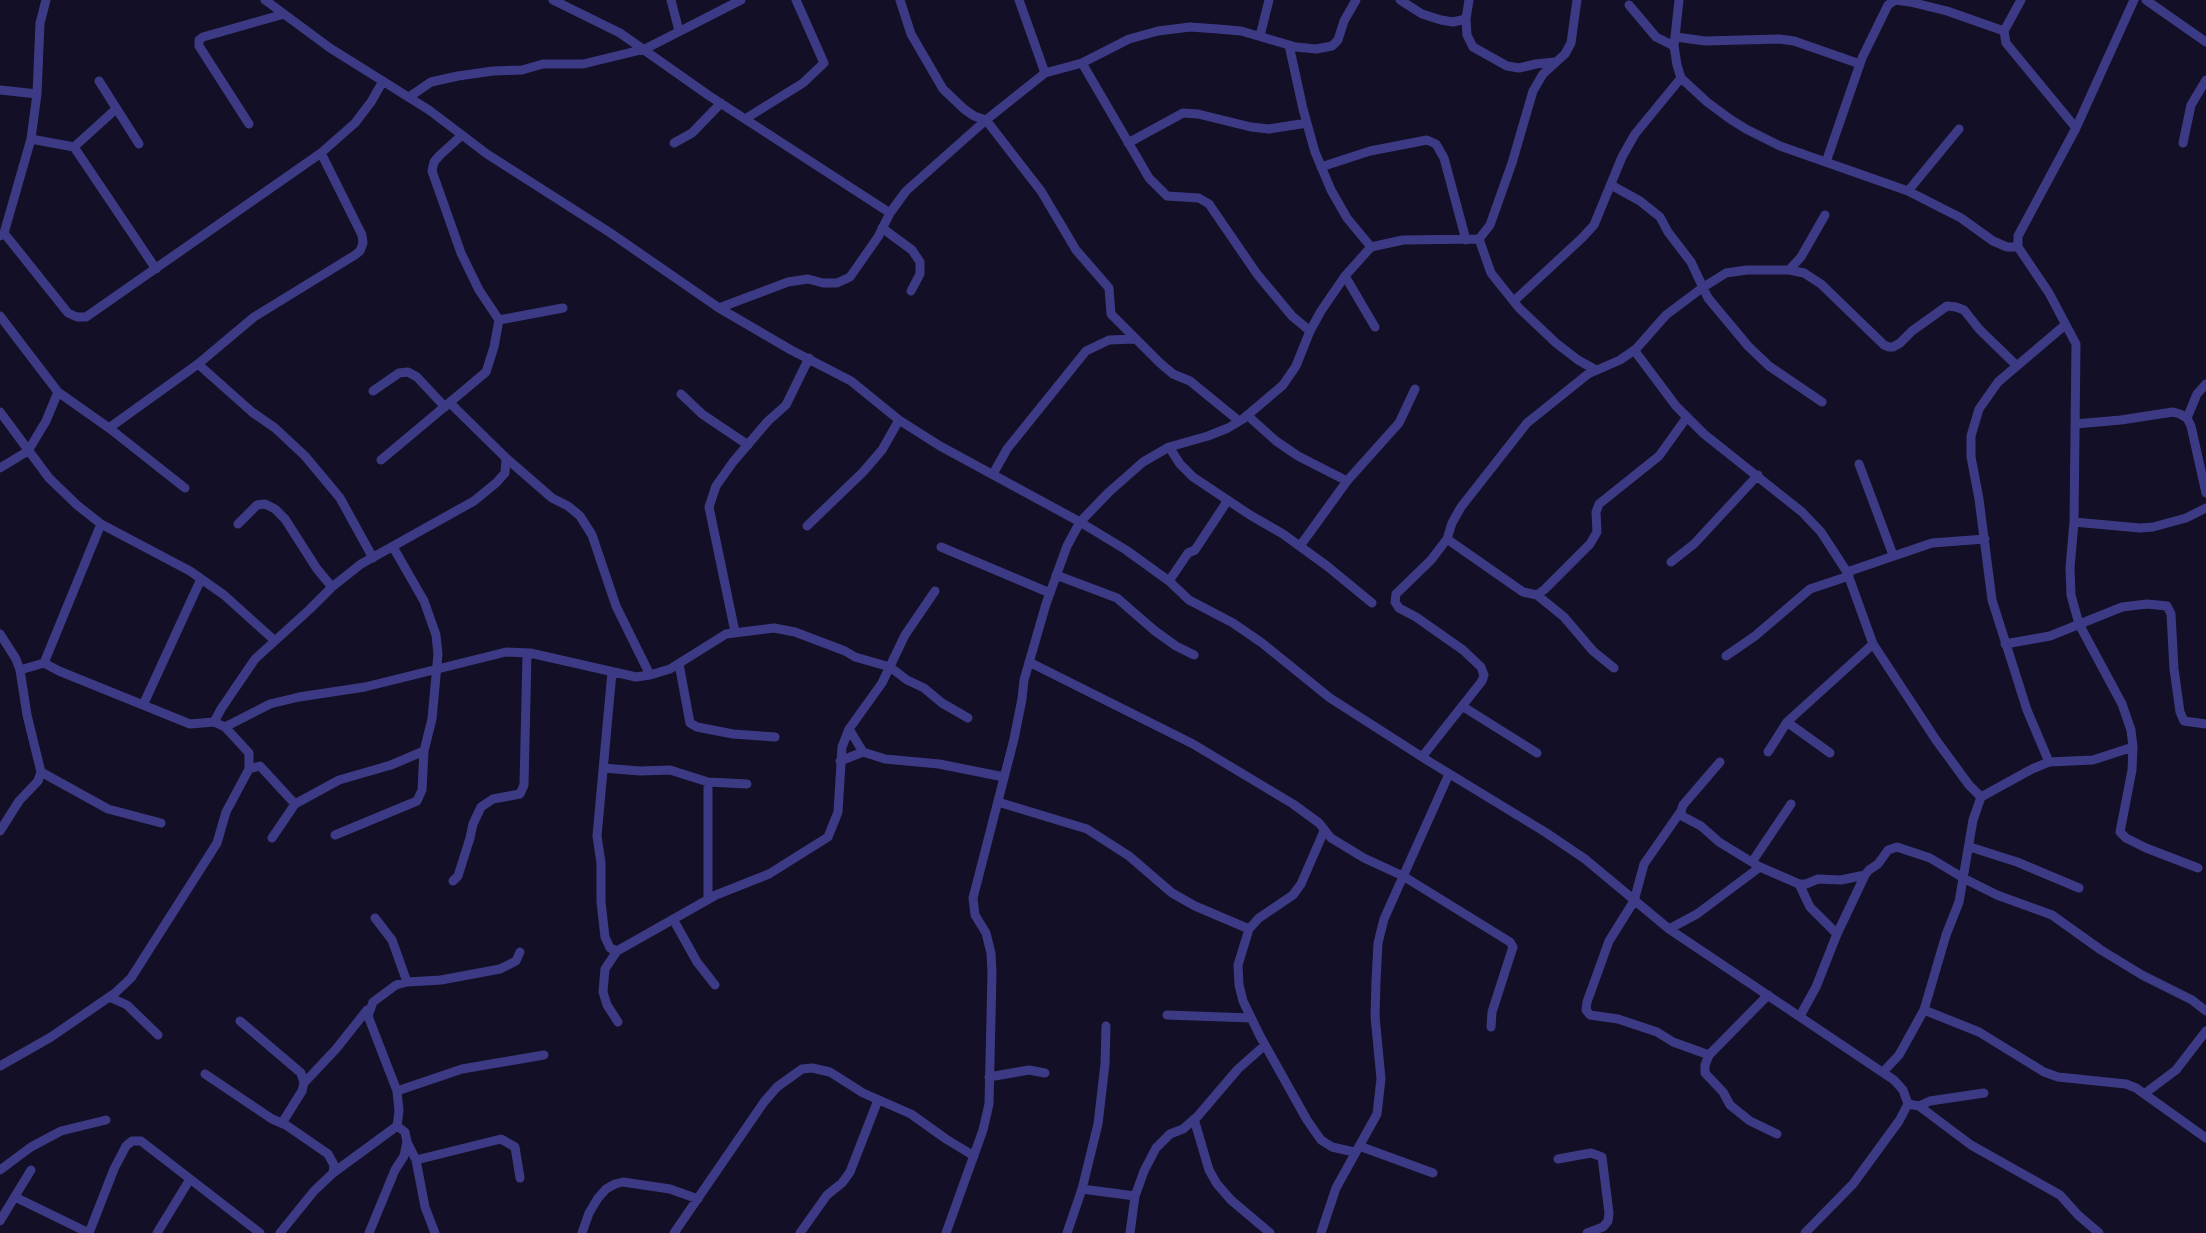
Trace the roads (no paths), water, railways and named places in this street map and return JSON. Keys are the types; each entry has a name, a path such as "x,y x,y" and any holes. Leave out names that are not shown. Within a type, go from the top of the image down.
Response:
{"street":[{"path":"46,0 40,23 37,94 31,139 2,235 69,313 77,317 86,317 321,153 355,123 384,81"},
{"path":"265,0 330,48 447,122 487,154 609,232 719,308 791,350 851,381 899,420 940,446 1080,522 1126,550 1169,581 1189,600 1233,623 1262,643 1330,698 1545,832 1585,860 1669,929 1883,1072 1903,1090 1908,1104 1899,1121 1853,1184 1805,1233"},
{"path":"553,0 620,33 721,103 890,213"},
{"path":"671,0 679,31"},
{"path":"409,97 431,82 458,76 522,70 543,64 583,64 645,50 741,0"},
{"path":"745,119 803,83 824,63 796,0"},
{"path":"900,0 911,34 943,89 964,109 986,120 1041,191 1076,250 1109,288 1111,314 1118,322 1173,374 1190,381 1298,456 1347,481"},
{"path":"1019,0 1045,73"},
{"path":"1260,36 1269,0"},
{"path":"719,308 788,282 808,279 823,283 837,283 850,277 906,191 986,120 1045,73 1082,63 1129,39 1158,31 1191,27 1240,31 1289,45 1316,49 1332,46 1338,40 1344,21 1356,0"},
{"path":"1400,0 1422,14 1442,20 1453,22 1466,19"},
{"path":"1469,0 1466,19 1467,35 1473,47 1500,62 1519,68 1555,62"},
{"path":"946,1233 983,1130 989,1104 991,953 986,933 975,915 973,898 1014,739 1024,680 1050,593 1067,546 1080,522 1143,462 1169,447 1208,436 1243,418 1283,385 1296,366 1310,331 1345,276 1371,247 1404,240 1479,239 1490,225 1512,163 1533,91 1543,74 1565,54 1571,43 1577,0 1565,0"},
{"path":"1679,0 1675,42 1677,65 1681,78 1707,102 1746,129 1780,146 1908,191 1961,218 1993,241 2007,248 2018,247"},
{"path":"1826,162 1860,64 1888,5 1895,0 1947,11 2004,31"},
{"path":"2021,0 2004,31 2006,43 2076,128"},
{"path":"2134,0 2076,128 2018,236 2018,247 2049,293 2076,345 2071,595 2079,624 2121,704 2131,730 2132,770 2121,832 2126,838 2146,848 2198,868"},
{"path":"2146,0 2206,42"},
{"path":"1629,5 1656,37 1675,42 1779,39 1794,41 1860,64"},
{"path":"249,124 199,46 199,40 284,14"},
{"path":"1289,45 1307,123 1321,167 1347,218 1371,247"},
{"path":"1082,63 1149,178 1159,190 1167,196 1199,198 1209,204 1257,274 1292,316 1310,331"},
{"path":"1514,301 1588,232 1601,210 1622,157 1635,134 1681,78"},
{"path":"2183,143 2191,105 2206,80"},
{"path":"99,81 139,144"},
{"path":"0,90 37,94"},
{"path":"674,144 692,133 721,103"},
{"path":"74,147 116,109"},
{"path":"1128,143 1183,113 1269,129 1307,123"},
{"path":"1908,191 1959,129"},
{"path":"381,460 486,372 494,347 499,320 479,290 462,253 432,171 434,162 439,156 462,135"},
{"path":"31,139 74,147 156,268"},
{"path":"1321,167 1370,151 1427,140 1436,144 1444,158 1466,240"},
{"path":"109,428 198,364 254,317 360,250 362,235 321,153"},
{"path":"1611,185 1640,201 1660,217 1691,262 1702,288 1732,328 1769,366 1822,402"},
{"path":"1789,270 1801,257 1825,215"},
{"path":"882,228 912,250 920,262 920,274 911,291"},
{"path":"1479,239 1491,273 1514,301 1556,343 1596,370"},
{"path":"1422,757 1482,681 1484,675 1481,667 1462,650 1416,617 1399,608 1395,602 1396,594 1431,560 1447,539 1452,523 1461,507 1527,423 1588,374 1620,360 1634,350 1652,333 1666,315 1702,288 1726,273 1748,270 1789,270 1804,273 1821,284 1884,345 1893,347 1937,312 1947,306 1956,307 1964,310 1979,329 2016,365"},
{"path":"1345,276 1375,327"},
{"path":"499,320 563,308"},
{"path":"0,316 58,392 109,428 185,488"},
{"path":"1109,340 1118,322"},
{"path":"2049,762 2027,710 1992,600 1971,458 1971,436 1979,409 1998,382 2065,325"},
{"path":"993,474 1007,449 1086,351 1109,340 1134,339"},
{"path":"1634,350 1676,406 1704,434 1758,475 1802,512 1821,532 1848,574 1873,644 1936,740 1970,786 1981,797"},
{"path":"735,632 709,507 716,486 768,421 786,405 808,358"},
{"path":"198,364 305,456 340,498 373,558"},
{"path":"373,391 399,373 408,372 417,377 506,459 552,498 568,506 580,516 592,535 616,606 650,675"},
{"path":"2206,384 2197,394 2187,418 2198,449 2206,493"},
{"path":"1300,546 1347,481 1399,423 1415,389"},
{"path":"0,468 28,451 46,421 58,392"},
{"path":"681,394 702,414 748,445"},
{"path":"0,412 49,477 76,505 101,524 190,571 224,595 274,640"},
{"path":"2075,424 2173,412 2187,418"},
{"path":"1537,595 1590,544 1596,532 1596,512 1599,504 1659,456 1687,417"},
{"path":"807,526 863,472 882,450 899,420"},
{"path":"1169,447 1180,464 1193,477 1300,546 1372,603"},
{"path":"214,722 255,659 332,587 373,558 474,501 496,483 505,472 506,459"},
{"path":"1859,464 1893,555"},
{"path":"1671,562 1694,544 1758,475"},
{"path":"1169,581 1188,553 1195,550 1228,500"},
{"path":"238,524 257,505 265,504 275,509 285,519 317,569 332,587"},
{"path":"2074,522 2140,528 2153,527 2186,518 2206,508"},
{"path":"44,663 101,524"},
{"path":"1447,539 1523,592 1537,595 1564,617 1593,651 1614,668"},
{"path":"1726,656 1755,636 1809,589 1893,555 1932,543 1984,539"},
{"path":"335,835 417,801 423,790 424,751 432,718 437,669 436,635 424,601 393,547"},
{"path":"940,547 1050,593"},
{"path":"1056,575 1117,598 1162,636 1194,655"},
{"path":"144,704 201,579"},
{"path":"618,1023 607,1005 603,992 605,969 617,951 708,899 769,874 828,837 838,812 840,761 842,747 849,729 882,683 905,635 935,591"},
{"path":"2005,644 2050,636 2122,607 2147,604 2166,606 2171,614 2174,669 2180,712 2184,721 2206,724"},
{"path":"225,727 270,704 365,687 506,652 527,654 636,677 650,675 679,664 726,633 774,628 795,632 855,657 890,667 968,718"},
{"path":"0,634 16,659 20,670 27,715 42,772 38,782 19,801 0,831"},
{"path":"1768,752 1787,722 1873,644"},
{"path":"453,882 458,876 480,807 493,799 520,794 524,785 527,654"},
{"path":"1029,662 1194,744 1293,804 1319,822 1331,838 1364,858 1403,876 1510,942 1513,947 1492,1011 1491,1027"},
{"path":"0,1066 51,1037 109,997 131,978 217,843 226,812 249,769 249,753 225,727 214,722 190,724 44,663 20,670"},
{"path":"679,664 690,723 697,727 733,734 776,737"},
{"path":"612,672 597,836 601,863 601,902 605,937 610,948 617,951"},
{"path":"1462,706 1537,753"},
{"path":"1787,722 1830,753"},
{"path":"849,729 863,752"},
{"path":"1883,1072 1899,1055 1923,1010 1959,902 1965,879 1973,820 1981,797 2049,762 2093,760 2133,747"},
{"path":"272,838 295,804 339,780 391,765 424,751"},
{"path":"840,761 863,752 885,759 939,764 1004,777"},
{"path":"1709,1055 1674,1042 1651,1030 1618,1020 1590,1015 1586,1010 1609,941 1634,901 1644,864 1683,805 1720,762"},
{"path":"249,769 260,766 295,804"},
{"path":"603,768 640,771 670,770 708,782 747,784"},
{"path":"42,772 108,809 161,823"},
{"path":"1321,1233 1336,1188 1377,1114 1380,1095 1380,1056 1375,1016 1378,943 1384,919 1449,774"},
{"path":"708,782 708,899"},
{"path":"998,802 1087,829 1129,856 1172,893 1195,906 1249,929"},
{"path":"1669,929 1696,914 1756,865 1791,804"},
{"path":"1681,811 1682,816 1701,826 1719,842 1756,865 1799,884 1818,879 1841,880 1865,876"},
{"path":"1324,831 1301,884 1293,895 1259,918 1249,929 1238,965 1243,1001 1307,1120 1321,1140 1332,1148 1356,1149 1433,1173"},
{"path":"1800,1016 1816,987 1837,934 1865,876 1888,850 1897,847 1930,858 1997,895 2052,915 2101,950 2142,975 2192,1000 2206,1011"},
{"path":"1970,847 2017,862 2079,888"},
{"path":"1799,884 1810,907 1837,934"},
{"path":"375,918 392,940 407,982"},
{"path":"673,919 698,962 715,985"},
{"path":"282,1124 302,1091 304,1083 336,1049 373,1002 396,985 407,982 423,983 500,969 516,961 520,952"},
{"path":"1768,995 1709,1055 1705,1065 1706,1073 1723,1092 1730,1105 1750,1121 1777,1134"},
{"path":"109,997 127,1005 158,1035"},
{"path":"280,1233 314,1191 333,1173 397,1126 399,1111 397,1091 368,1016 369,1008"},
{"path":"1923,1010 1979,1032 2044,1072 2058,1077 2126,1084 2206,1138"},
{"path":"1167,1015 1251,1018"},
{"path":"240,1021 301,1073 304,1083"},
{"path":"1066,1233 1082,1189 1098,1124 1105,1064 1106,1026"},
{"path":"2144,1094 2176,1070 2206,1031"},
{"path":"1130,1233 1135,1196 1156,1148 1170,1134 1183,1129 1194,1119 1238,1069 1265,1045"},
{"path":"397,1091 462,1069 544,1055"},
{"path":"674,1233 764,1102 777,1087 802,1069 812,1068 830,1072 863,1093 911,1114 974,1156"},
{"path":"989,1077 1029,1070 1045,1073"},
{"path":"205,1074 328,1154 334,1165 333,1173"},
{"path":"1919,1106 1930,1101 1984,1094"},
{"path":"800,1233 827,1195 842,1183 850,1172 878,1100"},
{"path":"1908,1104 1919,1106 1971,1145 2060,1194 2078,1215 2099,1233"},
{"path":"1194,1119 1209,1170 1217,1184 1231,1200 1270,1233"},
{"path":"0,1170 31,1146 61,1131 106,1120"},
{"path":"397,1126 405,1132 416,1160 426,1208 435,1233"},
{"path":"416,1160 501,1139 515,1147 520,1178"},
{"path":"15,1197 89,1233 114,1168 126,1146 132,1141 141,1141 260,1233"},
{"path":"369,1233 404,1156 407,1142"},
{"path":"1558,1158 1591,1153 1602,1157 1608,1221 1603,1227 1587,1233"},
{"path":"0,1221 31,1170"},
{"path":"157,1233 190,1179"},
{"path":"582,1233 589,1213 598,1198 606,1189 615,1184 623,1182 670,1189 698,1199"},
{"path":"1082,1189 1135,1196"}]}
